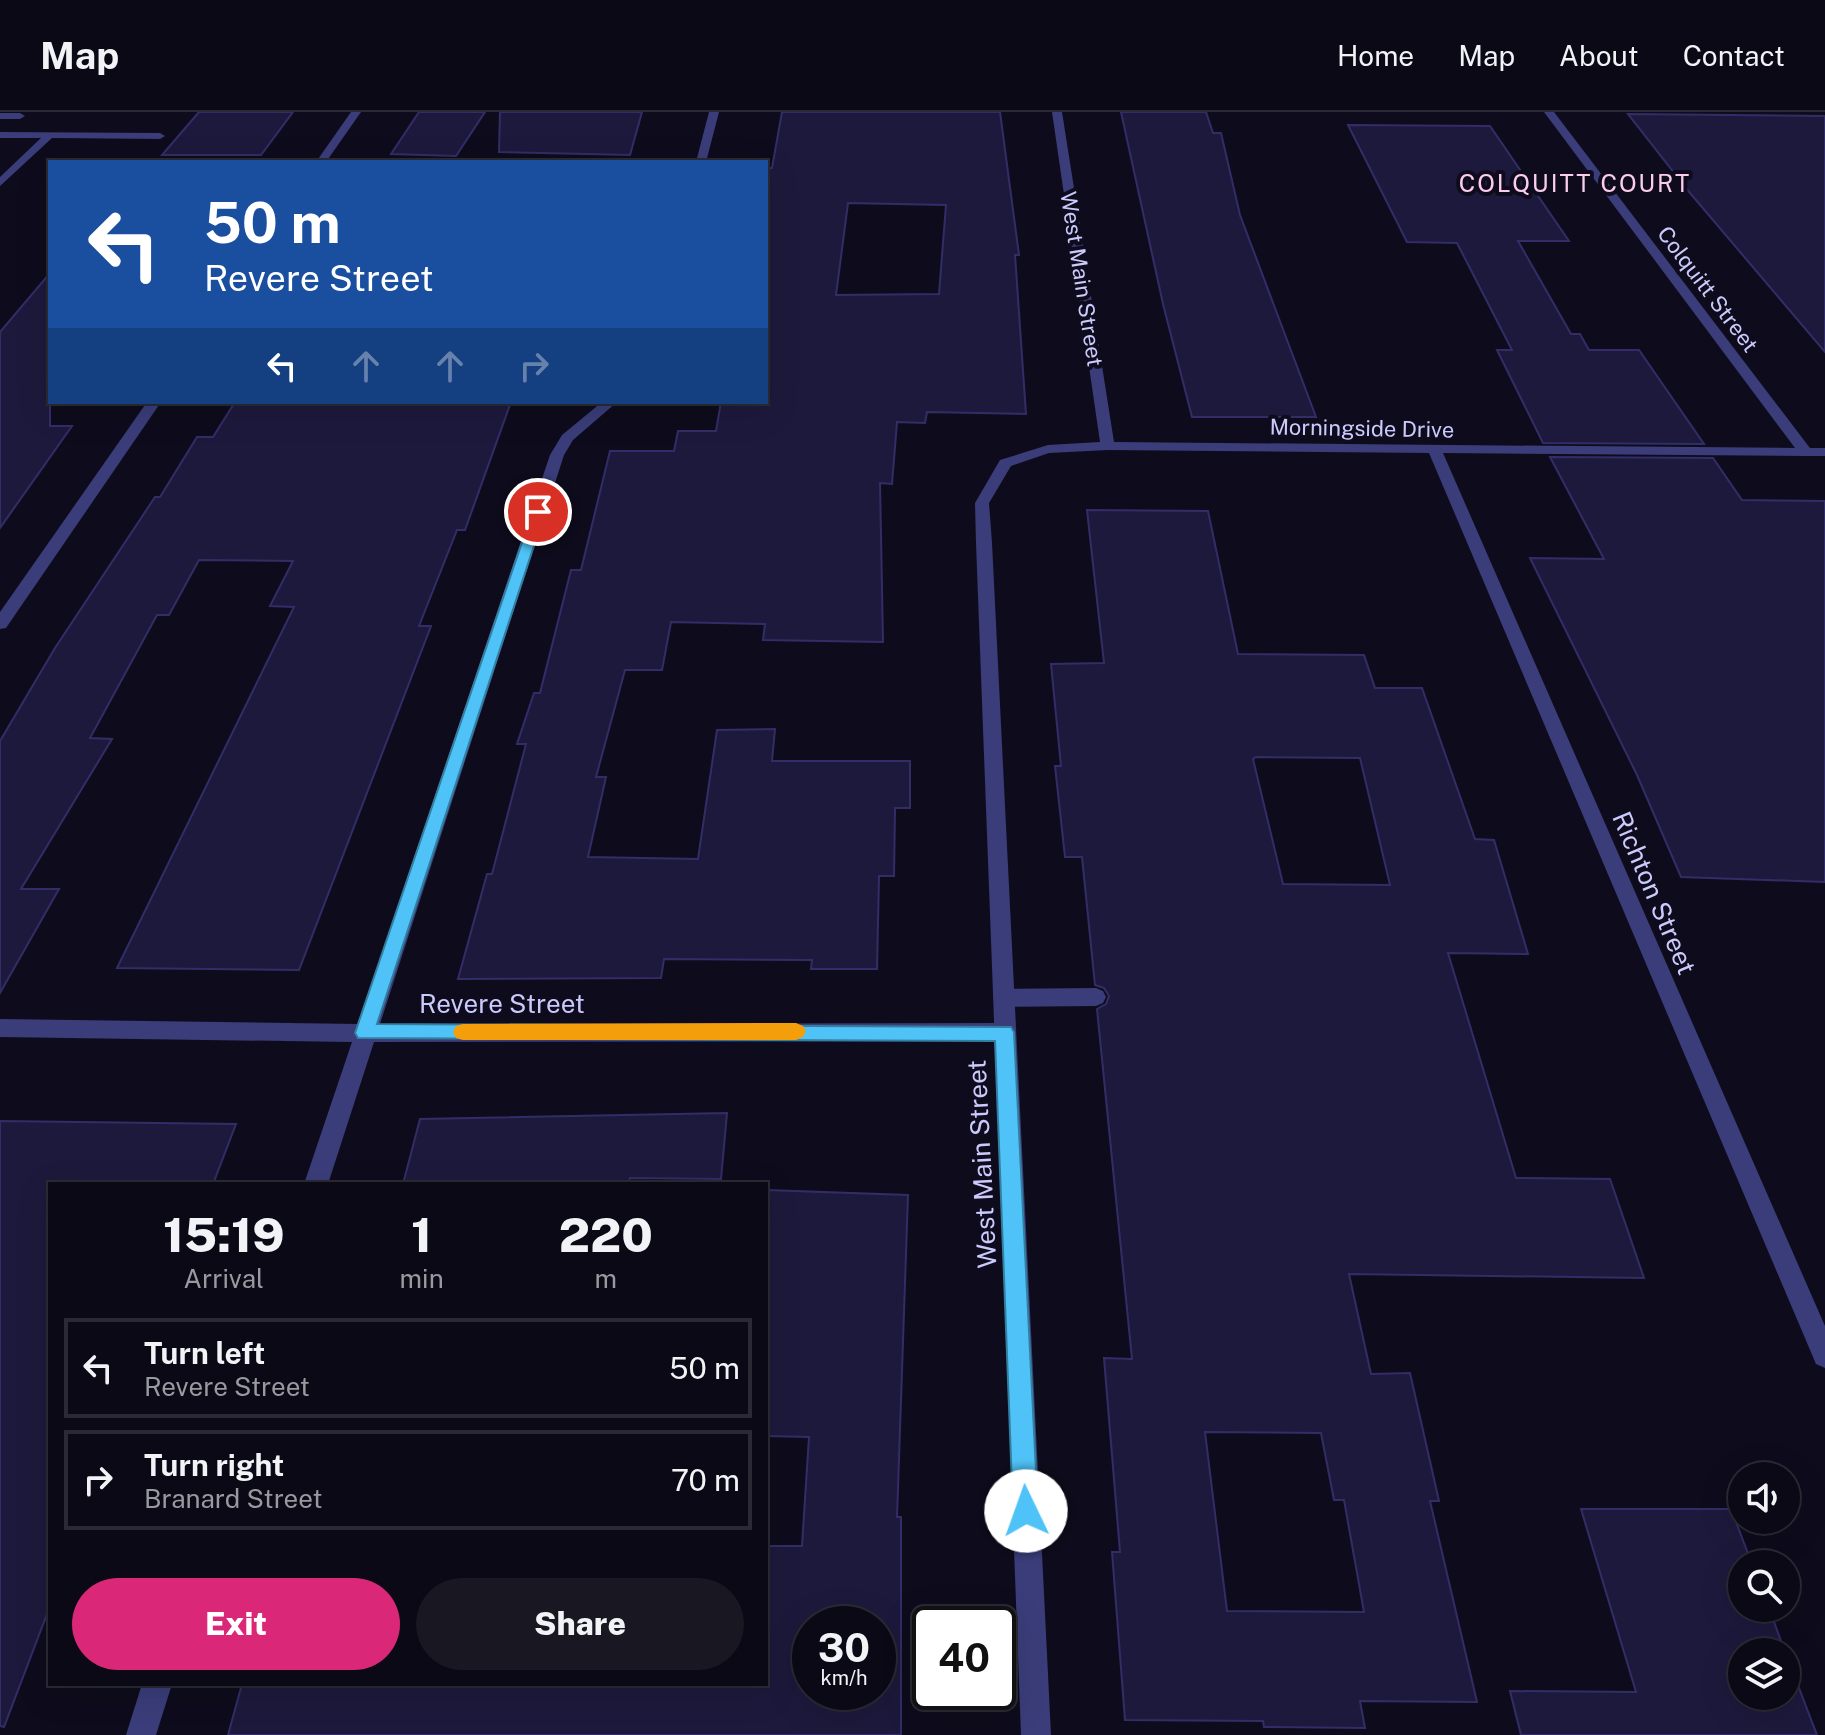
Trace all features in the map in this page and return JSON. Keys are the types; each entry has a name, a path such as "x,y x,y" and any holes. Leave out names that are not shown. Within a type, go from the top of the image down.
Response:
{"street":[{"path":"322,160 356,112"},
{"path":"702,160 714,112"},
{"name":"West Main Street","path":"1057,112 1108,446"},
{"name":"Colquitt Street","path":"1549,112 1806,452"},
{"path":"0,116 20,116"},
{"path":"0,135 160,136"},
{"path":"0,183 50,135"},
{"path":"0,624 153,404"},
{"path":"317,1182 557,455 567,438 608,404"},
{"name":"Morningside Drive","path":"984,543 982,503 1005,463 1048,449 1108,446 1825,452"},
{"name":"Richton Street","path":"1435,451 1825,1355"},
{"name":"West Main Street","path":"984,543 1036,1735"},
{"path":"1003,998 1096,997"},
{"name":"Revere Street","path":"0,1028 365,1033 1004,1032"},
{"path":"141,1735 156,1686"}],"building":[{"path":"199,112 293,112 261,155 162,155"},
{"path":"419,112 485,112 456,156 391,154"},
{"path":"500,112 642,112 630,155 499,152"},
{"path":"782,112 1000,112 1019,255 1015,255 1026,414 927,412 925,423 897,422 892,484 880,483 883,642 763,640 765,624 671,622 662,670 625,670 596,777 606,777 588,857 698,859 717,730 775,729 772,761 910,761 910,808 895,808 894,876 879,876 877,969 811,969 812,960 664,959 661,978 458,979 487,874 492,874 526,744 517,744 534,693 540,693 571,570 581,570 610,451 674,451 678,431 716,431 721,404 768,404 768,168 772,168","holes":["848,203 946,205 939,294 836,295"]},
{"path":"1121,112 1206,112 1213,133 1221,133 1240,215 1316,417 1192,417 1163,304"},
{"path":"1628,114 1825,116 1825,352 1690,193"},
{"path":"1348,125 1490,126 1569,241 1518,241 1571,334 1580,334 1589,350 1639,350 1704,444 1543,443 1497,350 1512,350 1457,243 1407,242"},
{"path":"48,275 50,426 72,426 0,528 0,332"},
{"path":"234,404 510,404 465,530 457,530 419,626 431,626 299,970 117,968 294,607 270,606 293,561 199,560 169,615 157,615 90,738 112,739 21,889 59,889 0,993 0,741 55,648 155,497 160,497 197,437 213,437"},
{"path":"1550,457 1713,458 1742,500 1825,501 1825,882 1681,877 1637,775 1530,558 1604,559"},
{"path":"1087,510 1208,511 1238,654 1364,655 1375,688 1422,688 1475,839 1494,840 1528,954 1448,953 1516,1178 1610,1179 1644,1278 1349,1274 1371,1374 1410,1373 1439,1501 1430,1501 1477,1702 1360,1701 1365,1728 1264,1727 1263,1721 1125,1720 1112,1552 1120,1552 1104,1358 1132,1359 1097,1009 1106,1004 1109,996 1104,988 1095,985 1082,857 1065,857 1055,766 1061,766 1051,664 1104,663","holes":["1360,758 1390,885 1283,884 1253,759","1205,1432 1321,1433 1334,1500 1344,1500 1364,1612 1227,1611"]},
{"path":"727,1113 721,1179 630,1178 629,1182 404,1182 420,1119"},
{"path":"0,1121 236,1124 214,1182 48,1182 48,1611 4,1727 0,1726"},
{"path":"768,1190 908,1195 897,1517 901,1517 901,1735 228,1735 241,1686 768,1686 768,1546 802,1546 809,1437 768,1436"},
{"path":"1581,1509 1728,1509 1728,1534 1741,1534 1747,1550 1728,1550 1728,1622 1774,1622 1780,1638 1728,1638 1728,1710 1800,1710 1800,1691 1817,1735 1521,1735 1510,1691 1636,1692"}],"slow traffic":[{"path":"463,1032 796,1031"}],"district":[{"name":"COLQUITT COURT","path":"1575,184"}],"route":[{"path":"538,512 365,1033 1004,1032 1026,1511"}]}
